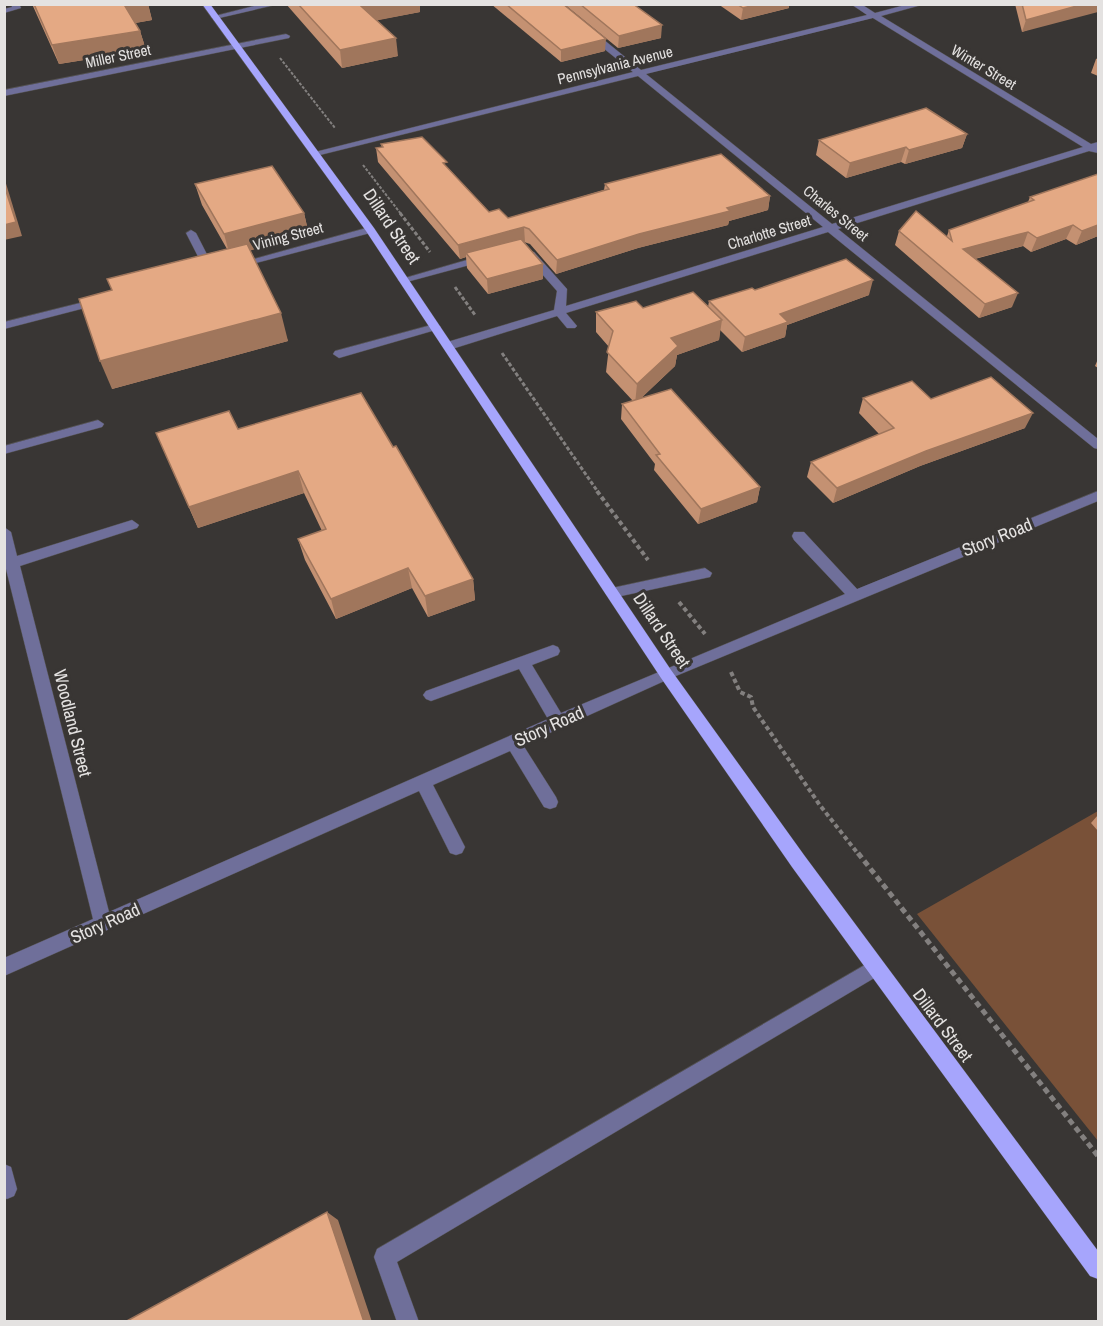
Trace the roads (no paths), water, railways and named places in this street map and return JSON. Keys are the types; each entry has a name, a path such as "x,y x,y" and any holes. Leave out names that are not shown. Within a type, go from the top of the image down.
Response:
{"main road":[{"name":"Dillard Street","path":"206,4 370,230 666,674 875,968 1098,1268"}],"street":[{"path":"4,11 18,8 15,4"},
{"path":"215,17 275,4"},
{"name":"Winter Street","path":"855,4 1096,148"},
{"name":"Pennsylvania Avenue","path":"316,153 921,4"},
{"name":"Charles Street","path":"583,27 1098,445"},
{"name":"Miller Street","path":"4,93 286,36"},
{"name":"Charlotte Street","path":"448,346 1096,148"},
{"name":"Vining Street","path":"191,233 205,273 370,230"},
{"path":"524,247 563,291 559,312 571,326"},
{"path":"403,280 493,255"},
{"path":"4,326 108,299"},
{"path":"339,354 435,327"},
{"path":"4,450 98,424"},
{"name":"Story Road","path":"4,968 666,674 1098,496"},
{"path":"12,563 132,525"},
{"name":"Woodland Street","path":"4,532 103,923"},
{"path":"799,536 855,596"},
{"path":"612,593 705,573"},
{"path":"431,695 553,651"},
{"path":"522,662 558,723"},
{"path":"513,742 550,802"},
{"path":"423,782 456,847"},
{"path":"408,1322 385,1257 875,968"}]}
